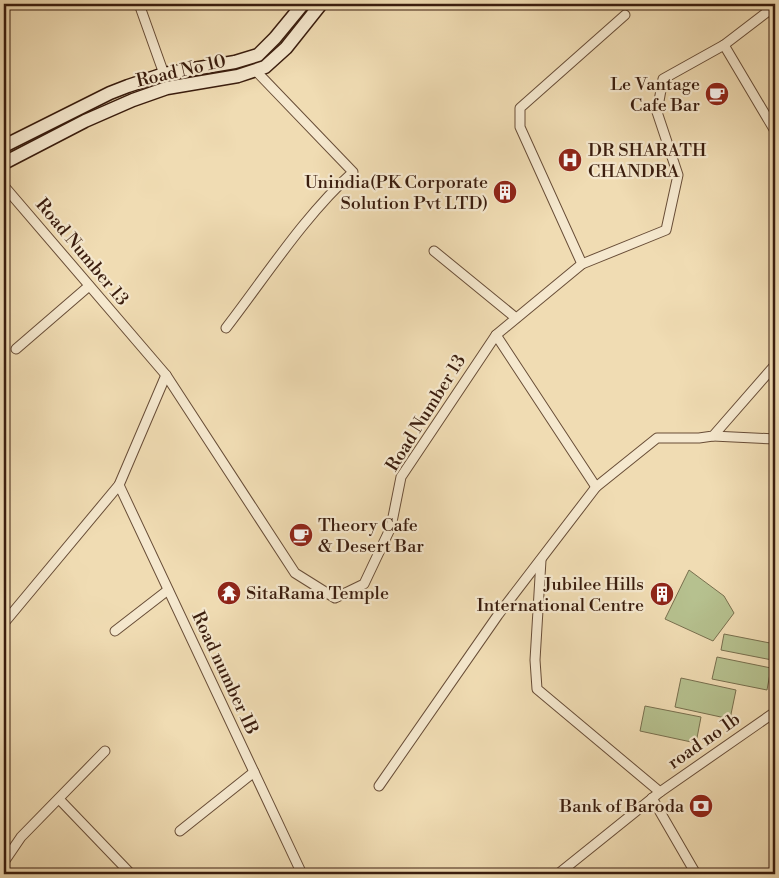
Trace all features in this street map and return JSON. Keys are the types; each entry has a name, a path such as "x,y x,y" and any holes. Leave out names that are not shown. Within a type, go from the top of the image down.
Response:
{"main road":[{"name":"Road No 10","path":"4,146 110,93 164,74 235,62 258,55 303,4"},
{"name":"Road No 10","path":"4,163 85,121 133,100 167,88 238,76 265,67 274,60 321,4"}],"street":[{"path":"139,4 164,74"},
{"name":"Road Number 13","path":"4,186 166,376 295,573 335,598 364,584 391,527 402,477 496,335 582,264 666,230 678,175 657,112 663,79 724,45 775,6"},
{"path":"582,264 520,127 520,108 625,15"},
{"path":"724,45 775,131"},
{"path":"226,328 314,212 339,184 353,172 256,71"},
{"path":"434,252 516,318"},
{"path":"16,349 89,286"},
{"path":"496,335 596,487"},
{"path":"713,436 775,365"},
{"path":"4,623 120,485 166,376"},
{"path":"379,786 498,615 596,487 657,438 713,436 775,439"},
{"name":"Road number 1B","path":"120,485 302,874"},
{"path":"541,559 535,660 537,689 660,792"},
{"path":"115,631 168,590"},
{"name":"road no 1b","path":"652,798 775,712"},
{"path":"4,862 21,837 105,751"},
{"path":"180,831 254,772"},
{"path":"558,874 652,798 696,874"},
{"path":"59,799 131,874"}],"green space":[{"path":"689,570 724,596 734,613 713,641 665,619"},
{"path":"724,634 775,644 772,660 721,650"},
{"path":"717,657 771,668 767,690 712,679"},
{"path":"681,678 736,690 730,719 675,707"},
{"path":"645,706 701,717 696,743 640,731"}],"place":[{"name":"Le Vantage Cafe Bar","path":"717,94"},
{"name":"DR SHARATH CHANDRA","path":"570,160"},
{"name":"Unindia(PK Corporate Solution Pvt LTD)","path":"505,192"},
{"name":"Theory Cafe & Desert Bar","path":"301,535"},
{"name":"SitaRama Temple","path":"229,593"},
{"name":"Jubilee Hills International Centre","path":"662,594"},
{"name":"Bank of Baroda","path":"701,806"}]}
